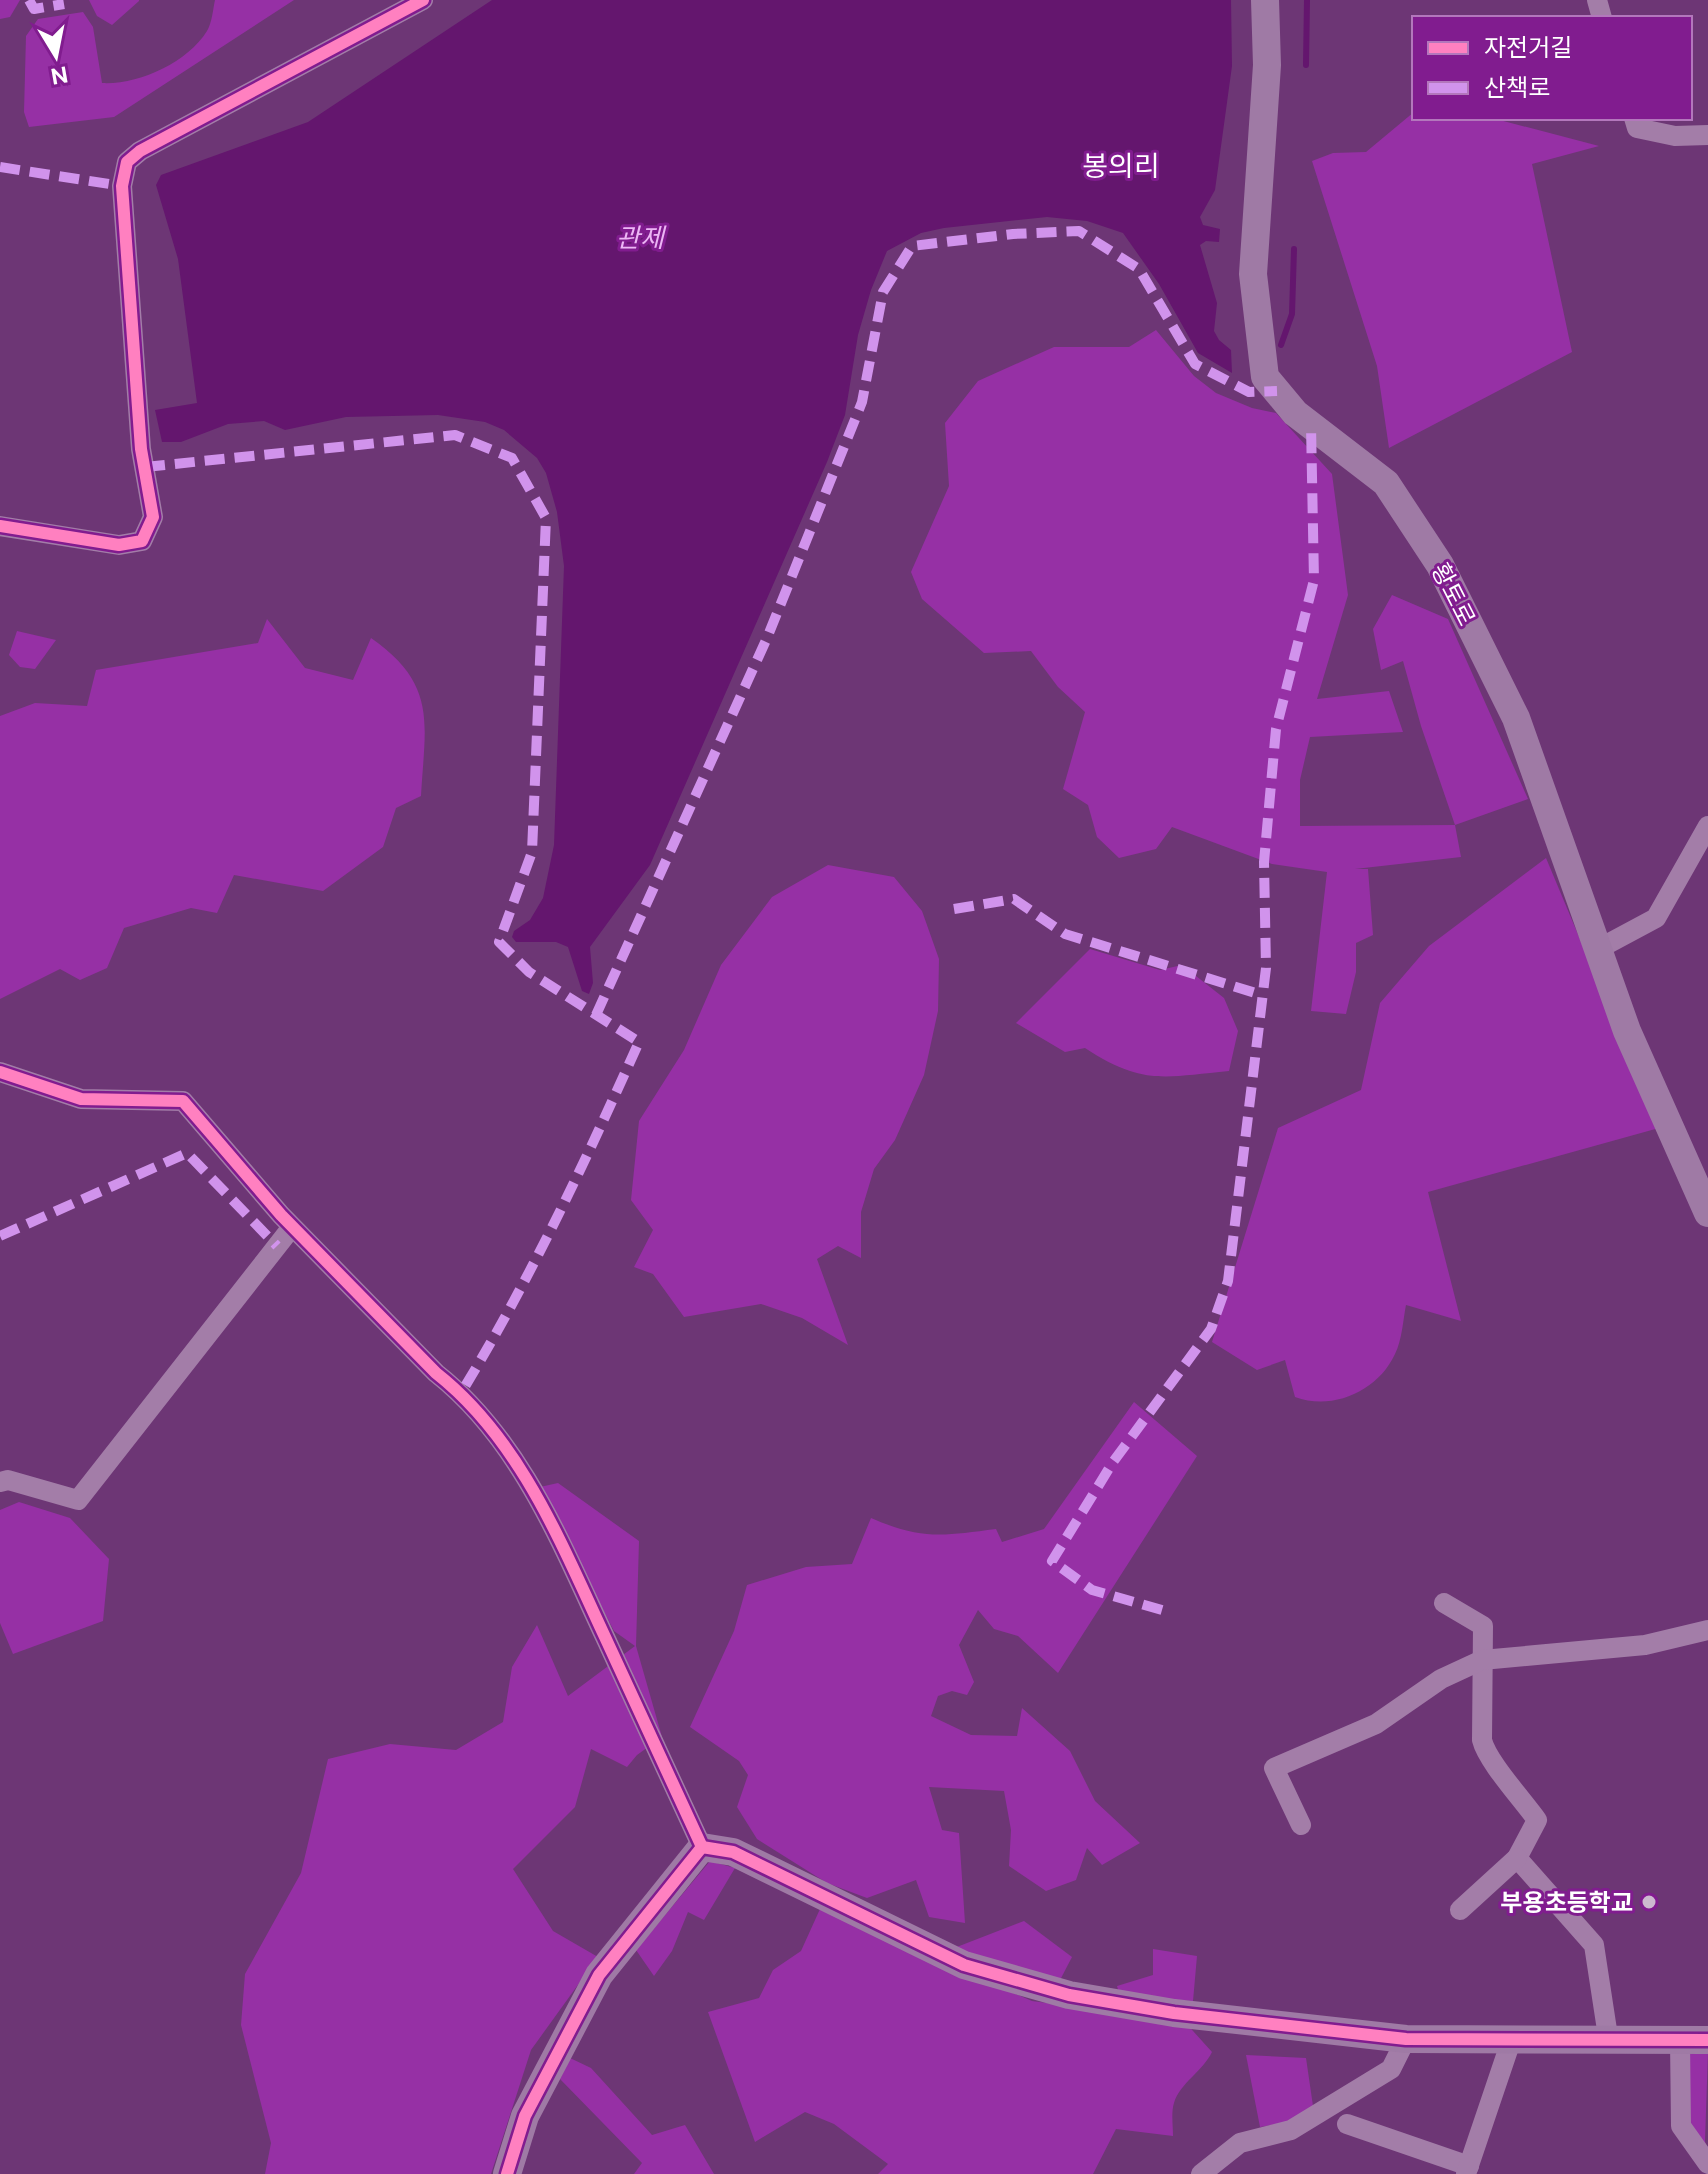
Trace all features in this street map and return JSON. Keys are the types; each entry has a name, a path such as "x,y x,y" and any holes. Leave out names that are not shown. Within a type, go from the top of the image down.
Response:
{"street":[{"path":"0,526 119,545 142,541 153,517 141,449 124,217 122,186 127,162 140,151 423,0"},
{"name":"황토로","path":"1265,0 1267,65 1253,274 1265,377 1295,413 1386,483 1440,565 1516,718 1627,1031 1708,1213"},
{"path":"1635,120 1637,128 1675,136 1708,135"},
{"path":"1600,948 1656,918 1708,826"},
{"path":"0,1072 81,1099 183,1101 292,1227 436,1373 461,1393 521,1466 702,1847"},
{"path":"0,1482 8,1480 78,1500 292,1227"},
{"path":"1444,1603 1483,1626 1482,1740 1486,1755 1504,1773 1537,1820 1517,1858 1460,1910"},
{"path":"1301,1825 1274,1768 1376,1724 1441,1679 1482,1660 1645,1645 1708,1630"},
{"path":"702,1847 733,1852 964,1965 1069,1995 1174,2013 1406,2039 1609,2043 1694,2041 1681,2126 1708,2164"},
{"path":"507,2174 525,2116 599,1975 702,1847"},
{"path":"1517,1858 1594,1945 1609,2043"},
{"path":"1201,2174 1240,2143 1291,2130 1391,2069 1406,2039"},
{"path":"1347,2124 1467,2170 1511,2041"}],"shaded area":[{"path":"0,0 20,0 10,17 0,19"},
{"path":"89,0 139,1 112,25 97,16"},
{"path":"215,0 294,0 114,117 29,127 24,112 26,36 38,19 83,12 93,27 102,83 116,83 146,76 187,53 207,31"},
{"path":"1412,114 1412,120 1500,120 1599,146 1532,164 1572,352 1389,448 1377,366 1312,161 1333,153 1366,152"},
{"path":"1156,330 1194,376 1216,393 1252,408 1276,413 1332,474 1348,595 1317,699 1389,691 1403,732 1310,737 1300,780 1300,826 1455,825 1461,857 1355,869 1368,869 1373,935 1356,943 1356,972 1346,1014 1311,1011 1327,872 1272,864 1172,827 1156,849 1119,858 1097,837 1088,805 1063,789 1085,712 1058,687 1031,651 984,653 922,599 911,572 949,486 945,423 978,381 1054,347 1129,347"},
{"path":"1392,595 1448,619 1528,799 1455,825 1421,726 1403,661 1381,670 1373,629"},
{"path":"267,619 305,668 353,680 371,638 408,672 423,707 425,726 421,796 396,808 383,847 323,891 234,875 217,913 191,908 124,928 107,968 80,980 60,969 0,999 0,716 35,703 87,706 96,670 258,643"},
{"path":"17,631 56,640 35,669 20,667 9,655"},
{"path":"1546,858 1659,1128 1428,1192 1461,1321 1406,1305 1397,1348 1387,1367 1366,1388 1353,1395 1324,1401 1295,1397 1285,1360 1257,1370 1212,1342 1278,1128 1361,1090 1380,1003 1429,946"},
{"path":"828,865 894,877 922,911 939,959 938,1011 924,1075 895,1140 874,1169 861,1212 861,1258 838,1246 817,1259 848,1345 802,1318 761,1304 684,1317 653,1274 634,1267 653,1230 631,1200 639,1121 684,1050 721,965 772,897"},
{"path":"1090,949 1160,970 1182,965 1224,998 1238,1031 1229,1071 1170,1076 1139,1074 1085,1048 1065,1052 1016,1023"},
{"path":"1134,1402 1197,1456 1058,1673 1018,1636 994,1629 978,1610 959,1645 974,1682 967,1695 952,1691 938,1696 931,1716 971,1735 1017,1736 1022,1708 1070,1751 1095,1801 1140,1843 1102,1865 1087,1848 1076,1880 1046,1891 1009,1866 1011,1830 1004,1791 929,1787 942,1830 959,1833 965,1923 929,1917 916,1880 867,1898 827,1883 757,1839 737,1807 748,1775 739,1761 690,1727 734,1631 747,1585 806,1567 852,1564 871,1518 919,1533 996,1529 1002,1542 1044,1529"},
{"path":"558,1483 639,1541 636,1646 662,1737 637,1755 627,1767 591,1749 575,1807 513,1869 553,1931 598,1957 531,2050 491,2174 265,2174 271,2143 241,2025 245,1974 301,1873 328,1759 390,1744 456,1750 503,1722 512,1667 537,1625 568,1696 635,1646 614,1631 540,1487"},
{"path":"19,1502 70,1518 109,1559 103,1621 13,1654 0,1623 0,1510"},
{"path":"710,1861 735,1868 704,1920 688,1912 672,1951 654,1976 636,1950"},
{"path":"820,1909 1032,2001 1184,2021 1212,2052 1177,2096 1173,2111 1173,2136 1116,2129 1093,2174 878,2174 888,2164 834,2124 805,2112 755,2142 708,2012 759,1998 773,1970 801,1951"},
{"path":"1024,1921 1072,1957 1059,1982 949,1950"},
{"path":"1153,1949 1197,1956 1193,2001 1120,1997 1117,1986 1153,1975"},
{"path":"1708,2052 1705,2141 1708,2157 1686,2125 1688,2054"},
{"path":"1246,2055 1306,2058 1313,2106 1294,2121 1260,2127"},
{"path":"570,2058 591,2068 652,2135 685,2125 714,2174 634,2174 642,2163 560,2079"}],"water":[{"name":"관제","path":"492,0 1231,0 1232,66 1215,190 1200,217 1203,225 1220,229 1219,242 1206,241 1200,245 1217,303 1214,331 1231,350 1232,373 1198,353 1159,284 1123,233 1087,221 1047,217 944,228 921,233 887,251 858,335 845,415 827,462 650,865 590,947 593,983 589,994 582,991 568,947 556,942 516,942 512,937 514,931 530,920 543,898 554,845 564,566 557,512 546,473 537,458 504,430 485,422 438,415 346,417 285,430 264,421 228,424 181,442 162,442 155,410 197,403 178,259 156,185 161,175 308,122"}],"waterway":[{"path":"1306,65 1307,0"},
{"path":"1281,345 1292,314 1294,249"}],"marked path":[{"path":"29,0 34,9 64,4"},
{"path":"0,167 122,186"},
{"path":"596,1015 767,638 862,402 883,292 912,246 1013,234 1079,231 1139,269 1195,364 1249,392 1277,391"},
{"path":"1162,1610 1092,1590 1052,1561 1113,1462 1211,1329 1228,1281 1266,968 1264,862 1276,729 1314,580 1311,425"},
{"path":"145,467 455,435 512,458 546,518 532,852 499,942 529,972 639,1042 556,1220 461,1393"},
{"path":"954,909 1014,899 1065,934 1262,995"},
{"path":"0,1236 187,1153 277,1246"}],"cycle path":[{"path":"0,526 119,545 142,541 153,517 141,449 122,186 127,162 140,151 423,0"},
{"path":"0,1072 81,1099 183,1101 281,1215 436,1373 466,1399 492,1429 536,1494 702,1847"},
{"path":"507,2174 525,2116 599,1975 702,1847 733,1852 964,1965 1069,1995 1174,2013 1406,2039 1708,2040"}],"place":[{"name":"부용초등학교","path":"1649,1902"}],"district":[{"name":"봉의리","path":"1121,165"}]}
